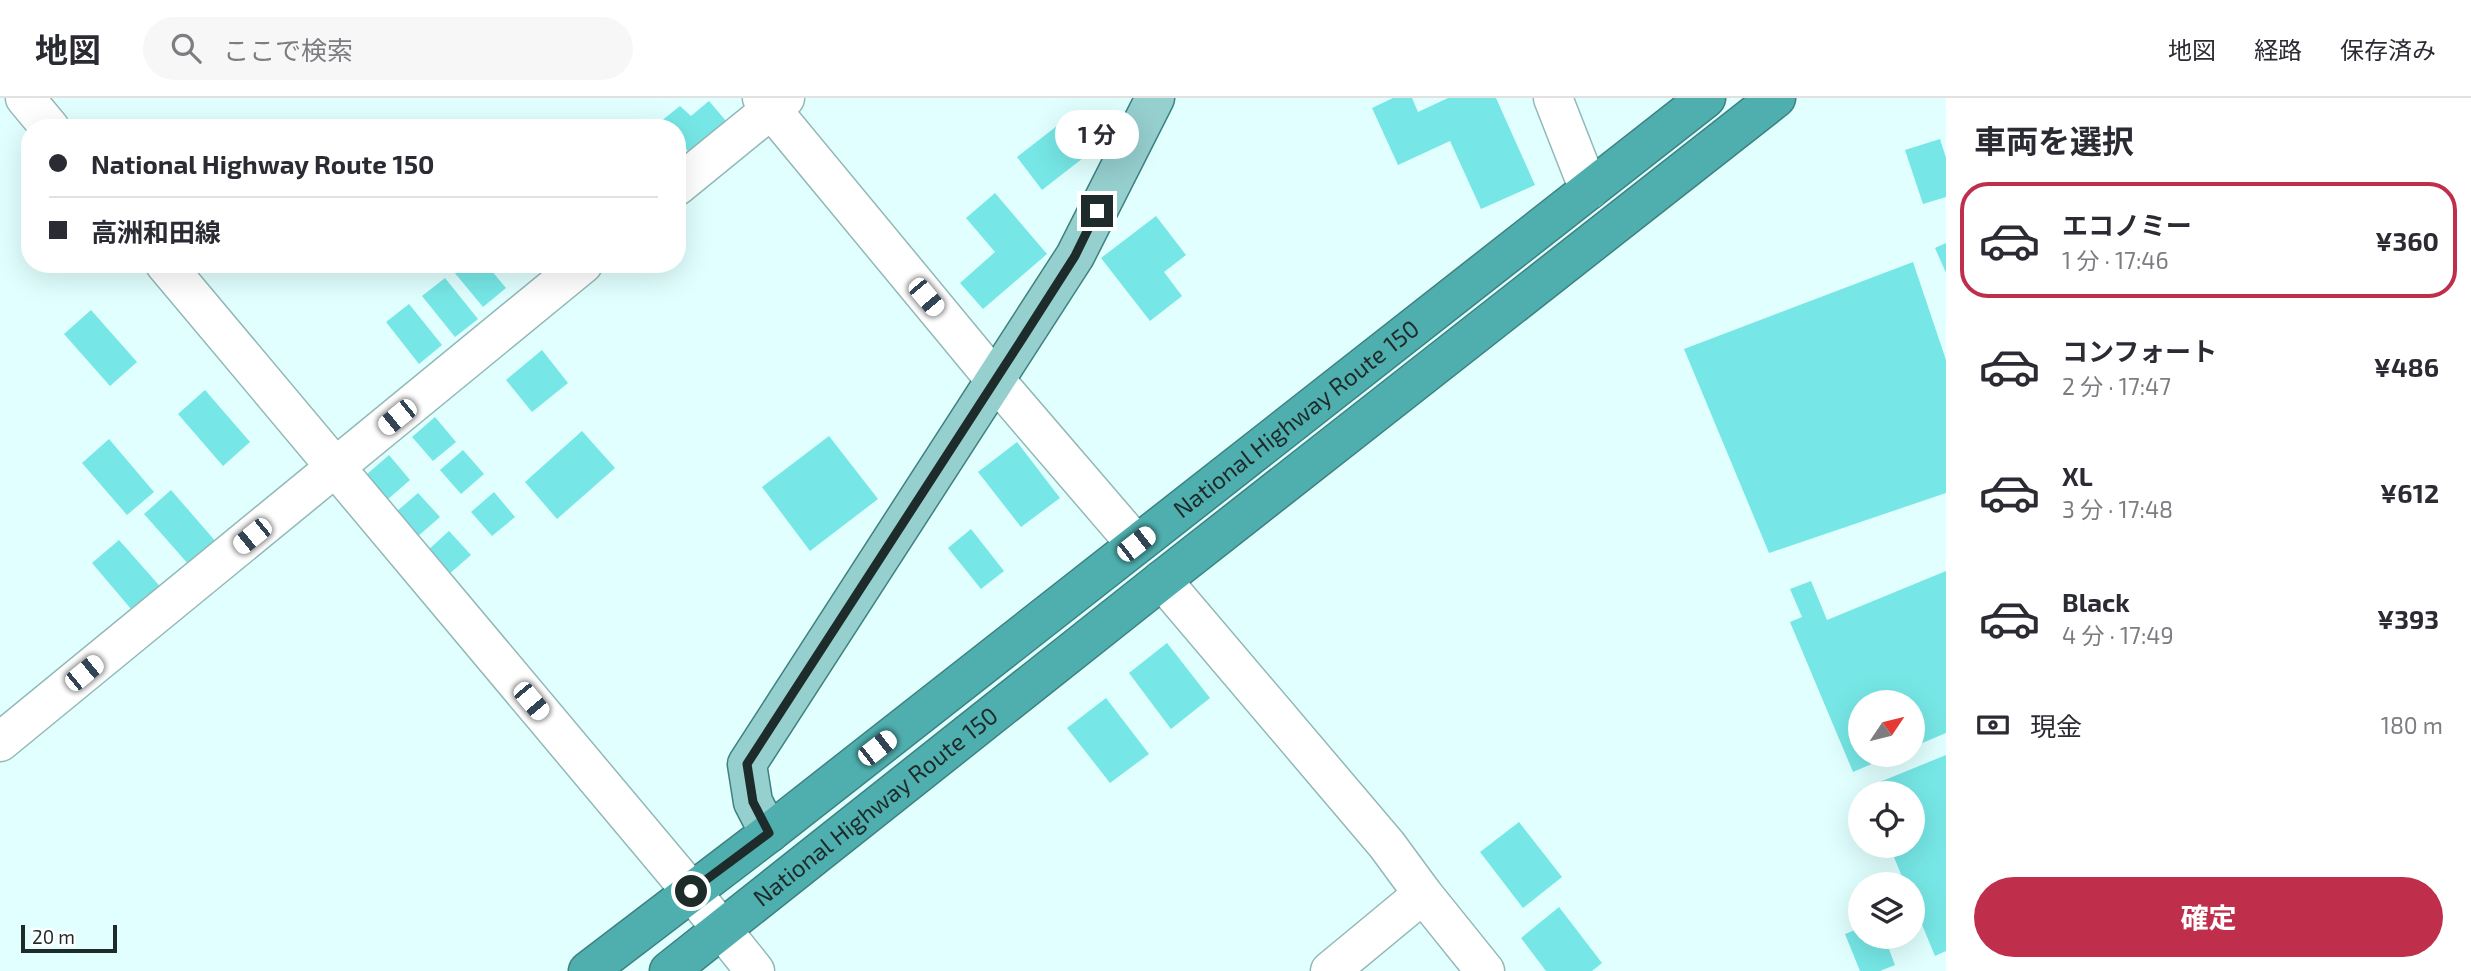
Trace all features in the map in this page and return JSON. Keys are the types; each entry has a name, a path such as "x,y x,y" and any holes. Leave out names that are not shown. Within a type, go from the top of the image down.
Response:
{"highway":[{"name":"National Highway Route 150","path":"588,971 769,833 1706,98"},
{"name":"National Highway Route 150","path":"669,971 1776,98"}],"main road":[{"path":"769,833 753,802 747,764 1075,256 1155,98"}],"street":[{"path":"25,98 42,119"},
{"path":"1553,98 1589,190"},
{"path":"686,178 773,102 996,381 1136,544"},
{"path":"173,273 691,891 755,971"},
{"path":"0,742 572,273"},
{"path":"1162,580 1387,845 1485,971"},
{"path":"1330,971 1423,894"}],"building":[{"path":"1393,98 1412,98 1418,112 1448,98 1496,98 1535,185 1481,209 1450,141 1398,165 1372,108"},
{"path":"709,101 732,128 696,159 686,149 686,119 664,119 680,106 691,116"},
{"path":"1071,115 1096,148 1042,190 1017,157"},
{"path":"1940,139 1946,158 1946,197 1923,204 1905,150"},
{"path":"995,193 1047,254 983,309 960,283 995,252 966,218"},
{"path":"1156,216 1186,255 1164,272 1182,296 1150,321 1101,258"},
{"path":"1946,243 1946,273 1935,248"},
{"path":"1913,262 1946,360 1946,493 1769,553 1684,349"},
{"path":"455,273 494,273 506,288 483,307"},
{"path":"445,278 478,319 455,337 422,296"},
{"path":"409,304 442,345 419,364 386,322"},
{"path":"91,310 137,362 110,386 64,334"},
{"path":"542,350 568,383 532,412 506,380"},
{"path":"205,390 250,442 223,466 178,414"},
{"path":"435,417 456,442 433,461 412,437"},
{"path":"582,431 615,468 557,519 525,482"},
{"path":"829,436 878,499 810,551 762,487"},
{"path":"109,439 154,492 127,515 82,463"},
{"path":"1017,442 1060,498 1021,527 978,472"},
{"path":"463,450 484,474 461,494 440,470"},
{"path":"389,455 410,480 387,500 366,475"},
{"path":"171,490 217,543 190,566 144,514"},
{"path":"494,492 515,517 492,536 471,512"},
{"path":"418,493 440,517 417,537 396,512"},
{"path":"971,529 1004,571 981,589 948,548"},
{"path":"449,531 471,555 448,575 427,551"},
{"path":"119,540 165,592 137,616 92,563"},
{"path":"1946,571 1946,733 1925,742 1925,690 1848,690 1848,760 1790,622 1802,617 1790,589 1811,581 1827,620"},
{"path":"1167,643 1210,698 1171,729 1129,673"},
{"path":"1106,698 1149,754 1110,783 1067,728"},
{"path":"1946,755 1946,951 1935,956 1925,932 1925,872 1900,872 1894,858 1925,858 1925,781 1882,781 1917,767 1925,767 1925,764"},
{"path":"1851,767 1865,767 1853,772"},
{"path":"1519,822 1562,877 1523,908 1480,852"},
{"path":"1559,907 1602,963 1592,971 1546,971 1521,938"},
{"path":"1851,949 1889,949 1895,965 1880,971 1860,971"}],"route":[{"path":"691,891 769,833 753,802 747,764 1075,256 1097,211"}]}
